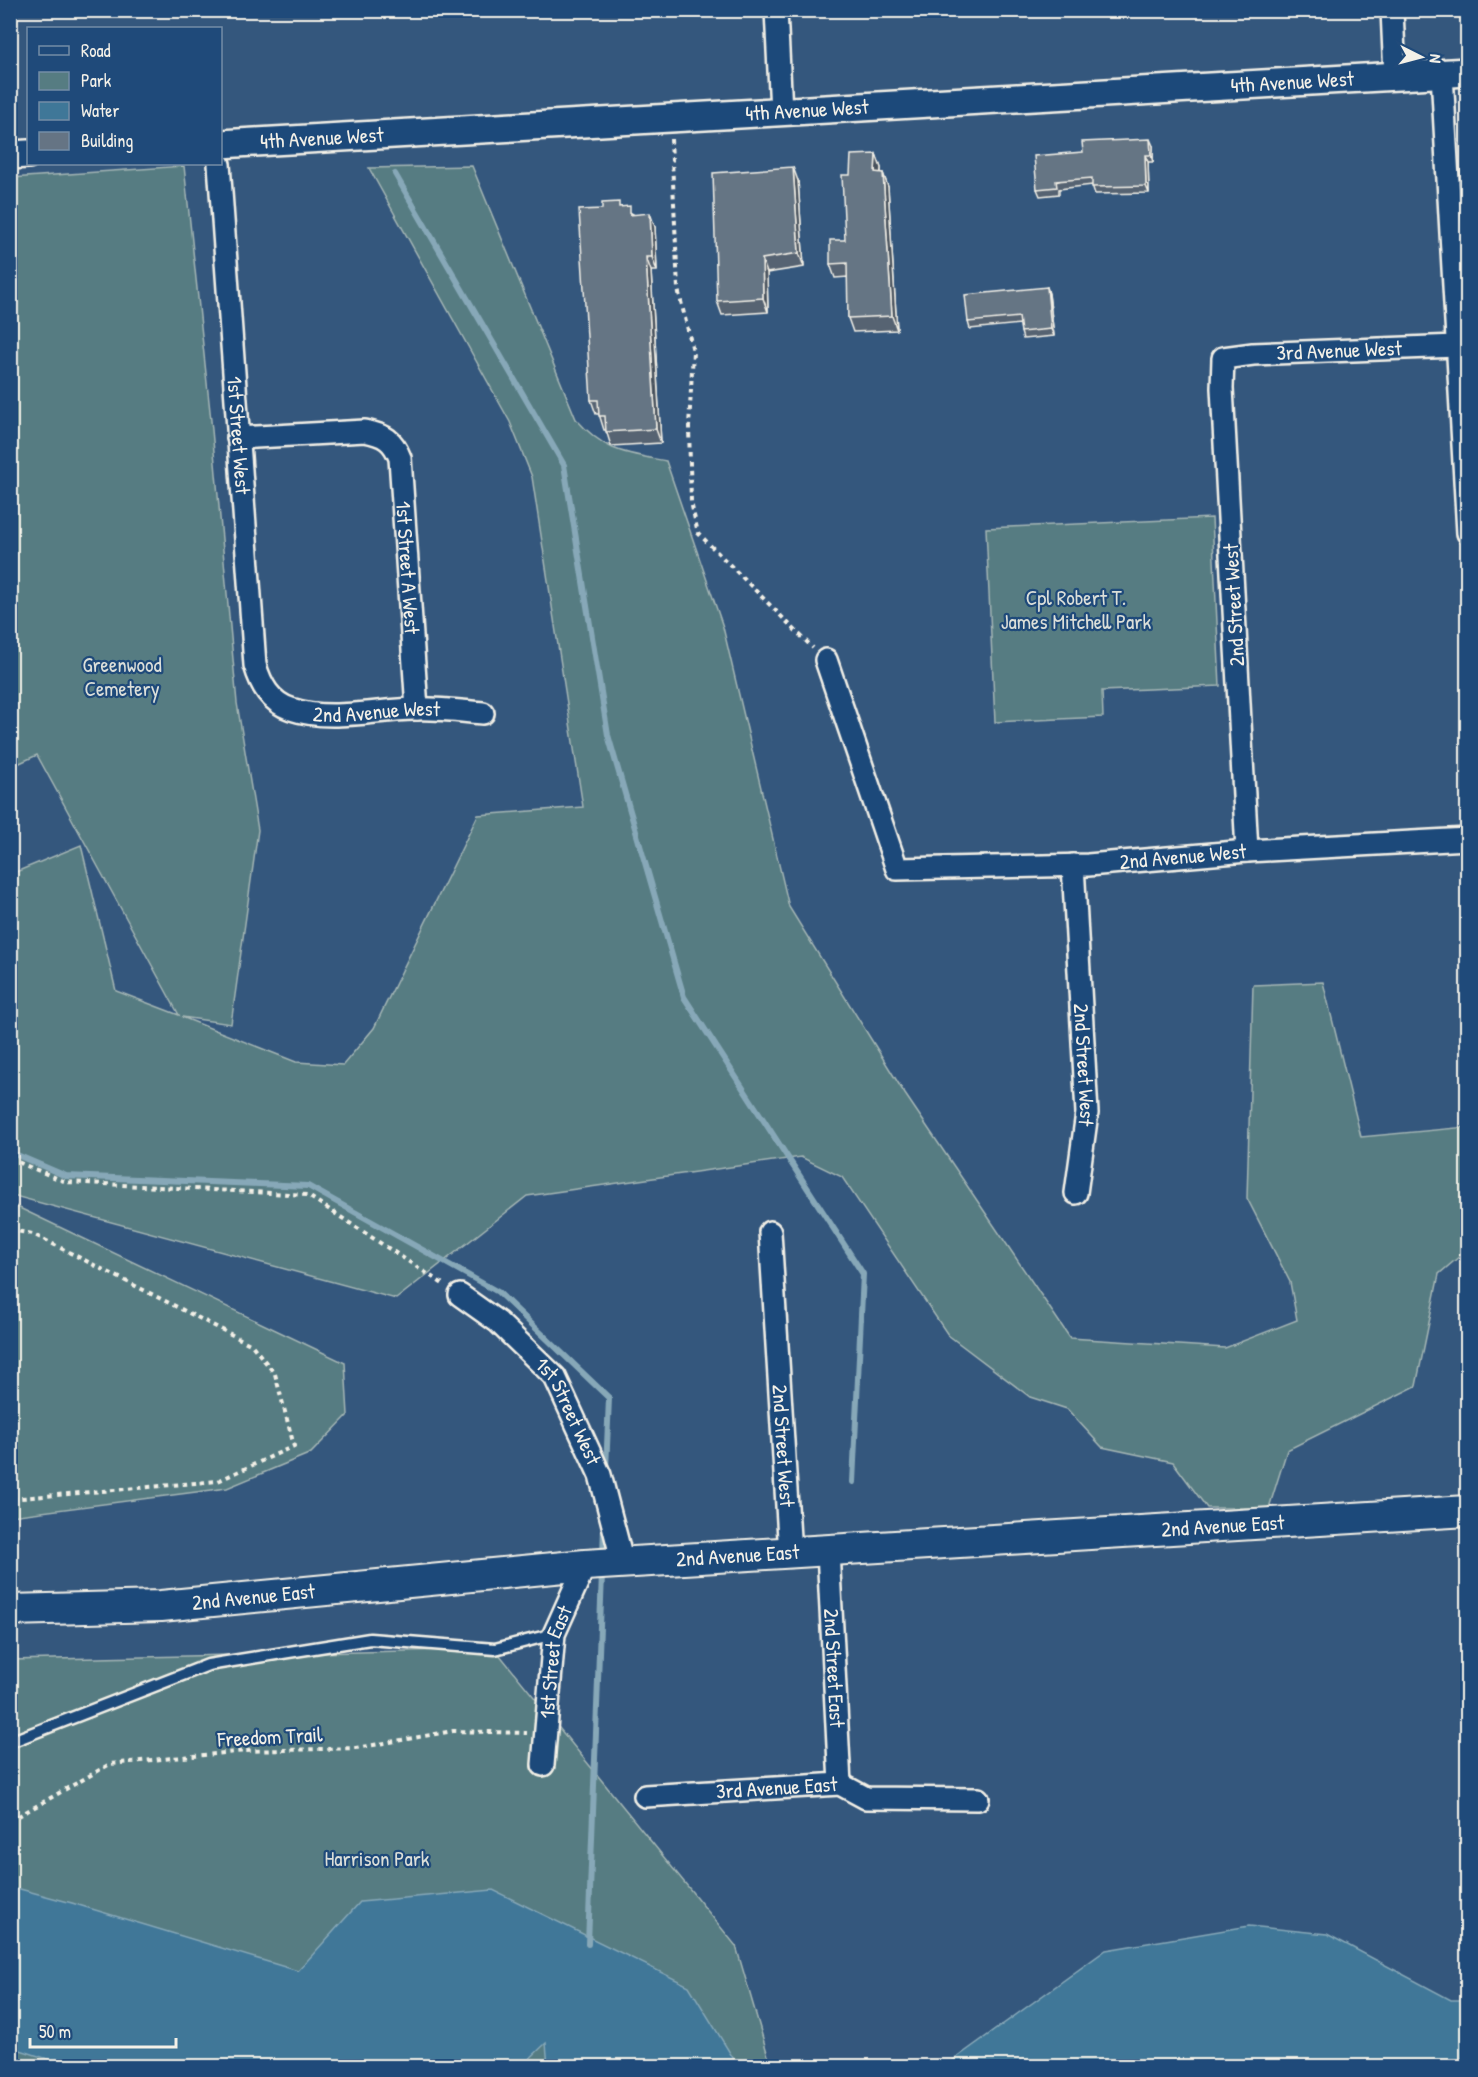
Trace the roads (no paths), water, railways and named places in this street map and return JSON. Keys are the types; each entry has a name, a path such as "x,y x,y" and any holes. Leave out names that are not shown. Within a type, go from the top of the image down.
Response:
{"main road":[{"name":"2nd Avenue East","path":"10,1610 161,1606 623,1563 1467,1511"}],"street":[{"path":"776,10 781,111"},
{"path":"1392,10 1395,76"},
{"path":"1455,73 1457,346 1467,533"},
{"name":"4th Avenue West","path":"222,144 1455,73"},
{"path":"10,155 27,154"},
{"name":"1st Street West","path":"219,165 255,665 262,687 274,699"},
{"name":"3rd Avenue West","path":"1223,358 1253,354 1457,346"},
{"name":"2nd Street West","path":"1223,358 1222,388 1247,851"},
{"name":"1st Street A West","path":"238,438 365,431 381,434 394,442 400,458 417,709"},
{"name":"2nd Avenue West","path":"826,660 897,868 1073,865 1247,851 1467,839"},
{"name":"2nd Avenue West","path":"274,699 290,709 324,714 417,709 483,713"},
{"name":"2nd Street West","path":"1073,865 1087,1113 1076,1193"},
{"name":"2nd Street West","path":"770,1232 790,1554"},
{"name":"1st Street West","path":"460,1295 498,1322 555,1377 600,1475 623,1563"},
{"name":"2nd Street East","path":"828,1551 840,1784"},
{"name":"1st Street East","path":"543,1765 554,1634 585,1566"},
{"name":"3rd Avenue East","path":"645,1796 840,1784 866,1798 978,1799"}],"lane":[{"path":"10,1742 208,1665 370,1639 495,1649 554,1634"}],"water":[{"path":"11,1889 20,1889 72,1903 298,1971 360,1902 493,1890 689,1986 738,2066 548,2066 546,2043 522,2066 69,2066 11,2047"},
{"path":"1249,1926 1327,1934 1451,2000 1467,2000 1467,2066 945,2066 1106,1950"}],"waterway":[{"path":"395,174 564,465 608,735 684,997 863,1274 853,1482"},
{"path":"10,1152 66,1176 308,1186 498,1292 609,1398 606,1470"},
{"path":"603,1554 604,1526"},
{"path":"588,1944 602,1574"}],"park label":[{"name":"Cpl Robert T. James Mitchell Park","path":"1076,610"},
{"name":"Greenwood Cemetery","path":"122,677"},
{"name":"Harrison Park","path":"377,1859"}]}
